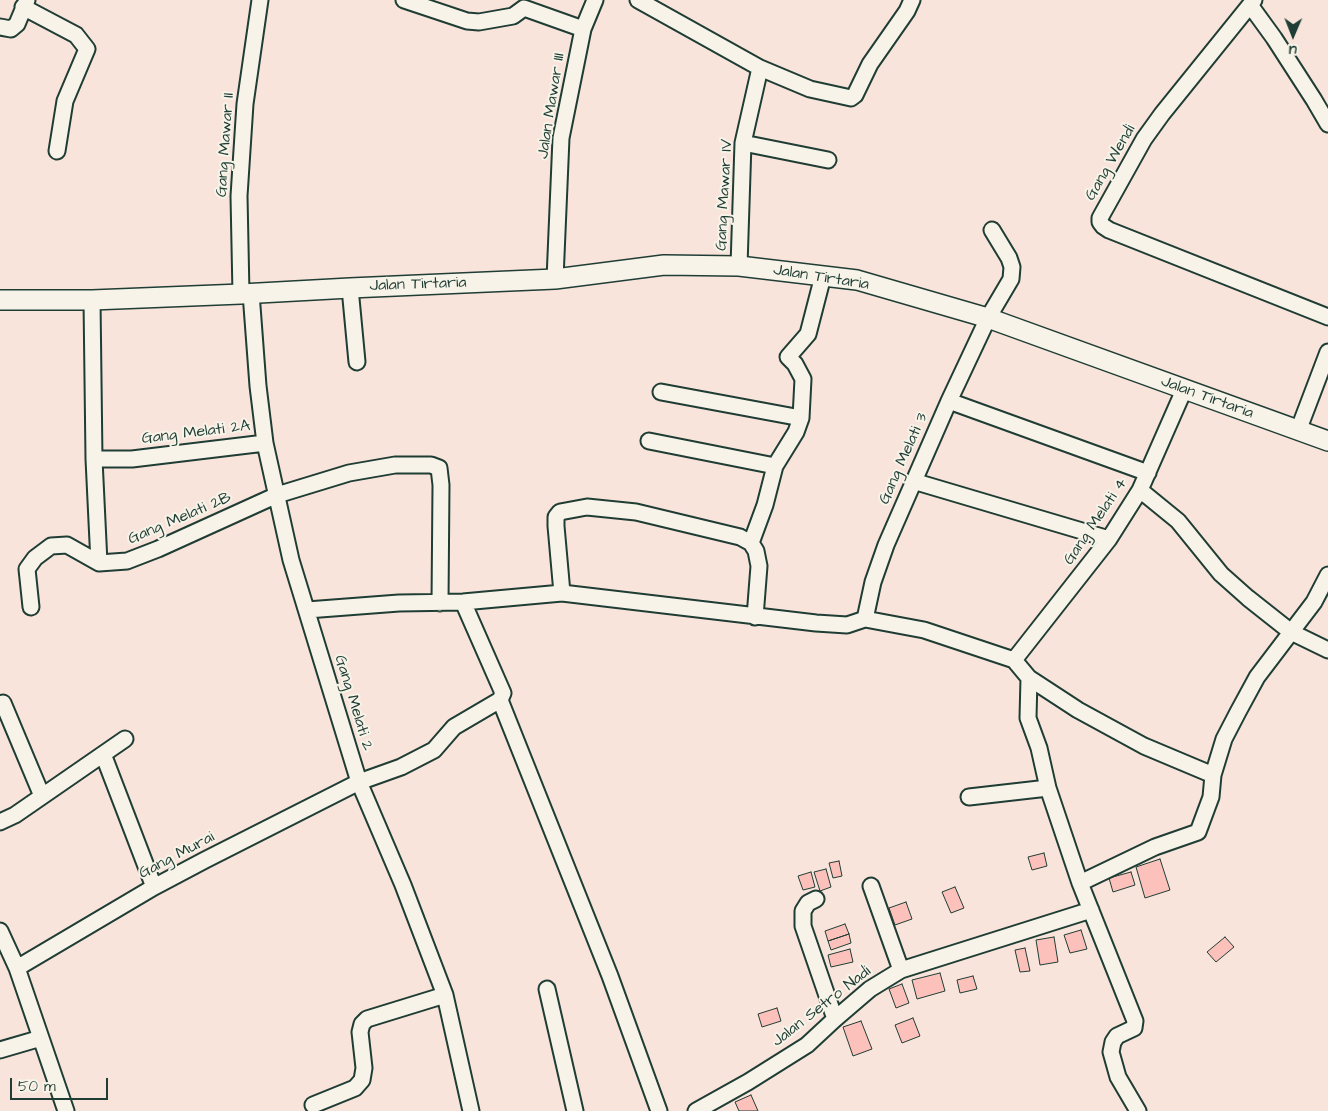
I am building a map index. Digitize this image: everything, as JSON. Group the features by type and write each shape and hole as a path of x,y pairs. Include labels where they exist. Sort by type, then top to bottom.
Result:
{"street":[{"name":"Gang Mawar II","path":"246,294 239,196 245,104 260,0"},
{"path":"404,0 467,21 479,22 512,16 524,8 583,29"},
{"name":"Jalan Mawar III","path":"555,280 561,138 583,29 595,0"},
{"path":"638,0 760,68 810,89 851,98 855,95 870,64 907,11 912,0"},
{"path":"0,26 10,29 17,24 25,3 76,35 87,49 65,101 57,151"},
{"path":"1252,3 1328,124"},
{"name":"Gang Wendi","path":"1252,3 1144,139 1100,218 1100,222 1109,230 1328,317"},
{"name":"Gang Mawar IV","path":"738,266 743,143 760,68"},
{"path":"743,143 828,160"},
{"name":"Gang Melati 3","path":"865,619 873,582 886,545 913,481 988,318 1011,279 1012,270 1009,258 992,230"},
{"name":"Jalan Tirtaria","path":"0,300 92,300 555,280 664,265 738,266 857,280 988,318 1328,441"},
{"path":"751,543 765,505 776,466 796,432 801,418 803,379 795,364 788,358 808,334 823,276"},
{"name":"Jalan Tirtaria","path":"350,288 357,362"},
{"name":"Gang Melati 2","path":"246,294 265,443 291,560 359,782 403,885 445,995 470,1111"},
{"path":"92,300 94,459 99,563"},
{"path":"1298,431 1328,352"},
{"name":"Gang Melati 4","path":"1014,660 1109,539 1140,490 1184,390"},
{"path":"661,392 801,418"},
{"path":"949,401 1148,474"},
{"path":"649,441 776,466"},
{"name":"Gang Melati 2A","path":"94,459 132,459 265,443"},
{"name":"Gang Melati 2B","path":"99,563 127,561 158,549 277,495 349,472 395,465 432,465 439,468 441,485 440,602"},
{"path":"913,481 1109,539"},
{"path":"1140,490 1178,521 1221,574 1248,598 1291,632 1328,650"},
{"path":"562,593 556,526 556,517 560,512 587,507 636,512 740,537 751,543 756,551 758,566 756,617"},
{"path":"32,607 27,570 34,558 51,546 67,545 99,563"},
{"path":"1080,882 1155,846 1198,832 1211,798 1213,775 1224,739 1257,677 1314,602 1327,579"},
{"path":"307,610 399,603 462,602 562,593 816,623 847,624 865,619 924,630 1014,660 1029,678 1078,710 1144,746 1213,775"},
{"path":"462,602 503,693 500,700 610,976 659,1111"},
{"path":"1029,678 1028,718 1039,748 1048,788 1080,882 1135,1021 1134,1028 1117,1036 1113,1042 1112,1052 1118,1078 1138,1111"},
{"name":"Gang Murai","path":"9,960 359,782 400,767 434,750 454,727 500,700"},
{"path":"3,703 42,796"},
{"path":"0,822 16,815 126,739"},
{"path":"103,754 154,887"},
{"path":"969,797 1048,788"},
{"path":"871,886 900,970"},
{"path":"816,898 808,903 803,911 803,926 834,1018"},
{"name":"Jalan Setro Nadi","path":"696,1111 748,1082 807,1045 834,1018 870,989 900,970 1091,910"},
{"path":"0,931 9,960 41,1038 66,1111"},
{"path":"548,990 575,1111"},
{"path":"312,1105 355,1088 362,1080 364,1068 360,1032 362,1024 367,1019 445,995"},
{"path":"0,1050 41,1038"}],"building":[{"path":"1044,853 1047,866 1032,870 1028,857"},
{"path":"1160,859 1170,890 1145,898 1136,867"},
{"path":"839,861 842,876 833,878 829,863"},
{"path":"826,869 831,887 820,891 814,872"},
{"path":"811,872 815,887 803,890 798,876"},
{"path":"1131,872 1135,885 1113,892 1109,878"},
{"path":"955,887 964,908 951,913 942,892"},
{"path":"906,902 912,919 895,925 889,908"},
{"path":"845,924 849,934 828,941 825,931"},
{"path":"1081,930 1087,949 1070,953 1064,935"},
{"path":"849,934 851,943 831,950 828,941"},
{"path":"1054,937 1058,962 1040,965 1036,940"},
{"path":"1225,937 1234,947 1216,962 1207,952"},
{"path":"1025,948 1030,971 1020,972 1015,950"},
{"path":"850,949 853,962 831,967 828,955"},
{"path":"940,973 945,991 917,999 912,980"},
{"path":"973,976 977,989 960,993 957,980"},
{"path":"902,984 909,1003 896,1008 889,989"},
{"path":"777,1008 781,1021 762,1027 758,1014"},
{"path":"913,1018 920,1036 902,1043 895,1025"},
{"path":"861,1021 872,1049 853,1056 843,1027"},
{"path":"751,1095 758,1111 739,1111 735,1102"}]}
